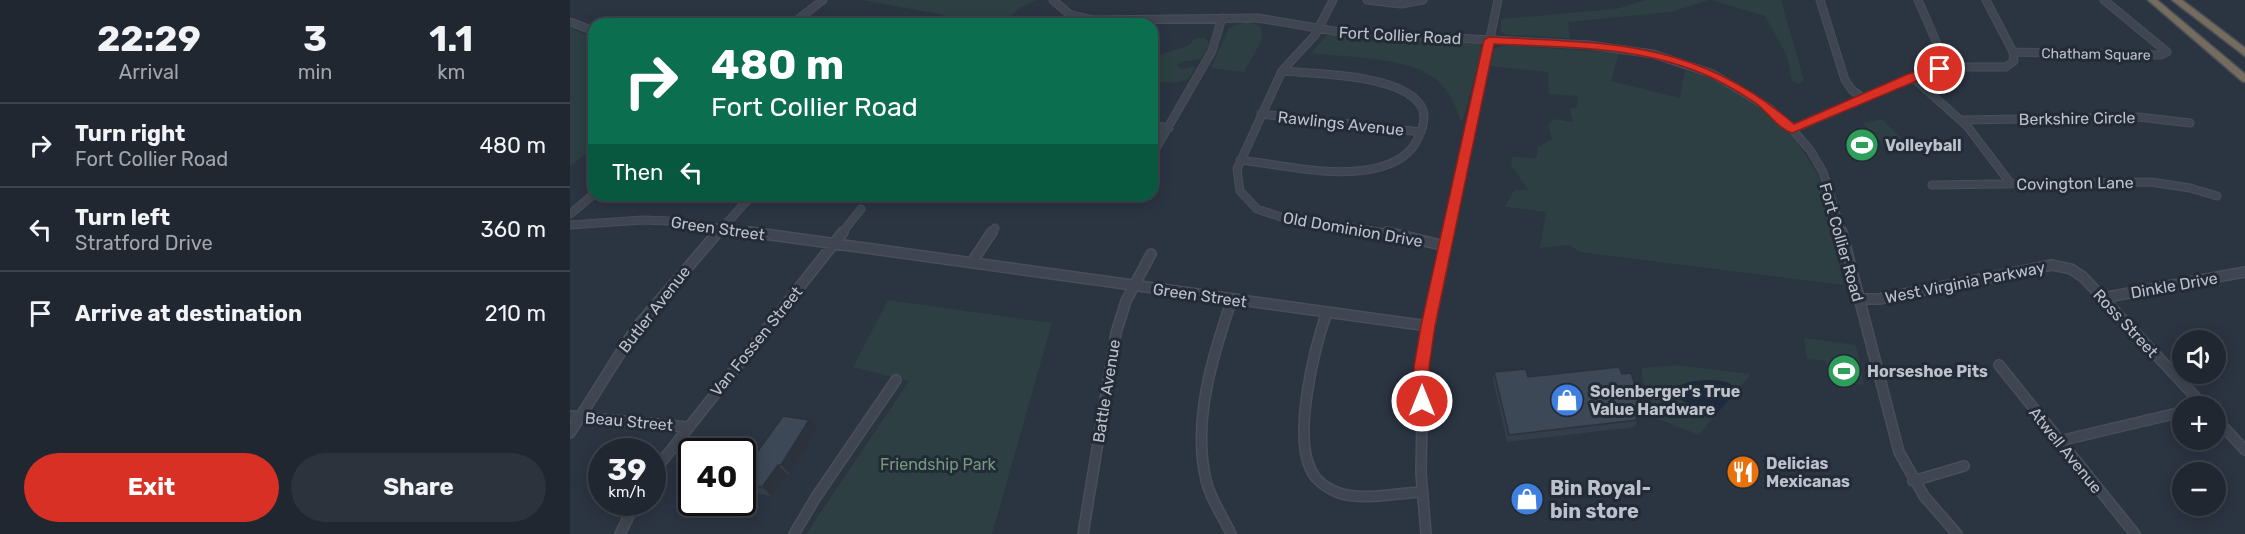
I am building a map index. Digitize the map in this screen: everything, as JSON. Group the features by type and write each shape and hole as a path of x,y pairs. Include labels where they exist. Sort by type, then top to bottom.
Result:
{"highway":[{"path":"2152,0 2245,73"},
{"path":"2152,0 2245,79"},
{"path":"2176,0 2245,51"}],"street":[{"path":"800,18 823,0"},
{"name":"Fort Collier Road","path":"1053,0 1069,14 1085,18"},
{"path":"1319,29 1333,0"},
{"path":"1368,0 1401,4 1423,0"},
{"path":"1426,534 1422,492 1421,380 1428,326 1498,0"},
{"path":"1820,0 1845,80 1852,90 1863,98"},
{"path":"1918,0 1942,55 1951,67"},
{"path":"1792,129 1912,77 1951,67 2006,67 2013,61 2013,52 1986,0"},
{"name":"Chatham Square","path":"2013,52 2161,55 2167,52 2104,0"},
{"path":"1158,145 1212,51 1222,18"},
{"name":"Fort Collier Road","path":"1158,19 1278,20 1352,33 1604,46 1662,56 1705,71 1736,86 1763,103 1792,129 1814,157 1827,181 1896,443 1913,481 1957,534"},
{"path":"570,22 588,29"},
{"name":"Old Dominion Drive","path":"1319,29 1310,42 1282,70 1240,160 1236,177 1240,191 1250,203 1266,213 1293,220 1393,233 1445,246"},
{"path":"1240,160 1342,171 1363,171 1401,159 1413,149 1421,132 1425,121 1422,108 1414,97 1402,89 1380,83 1282,70"},
{"path":"1912,77 1964,120 1983,141 2011,184"},
{"name":"Rawlings Avenue","path":"1261,114 1421,132"},
{"name":"Berkshire Circle","path":"1964,120 2131,117 2190,123"},
{"path":"1158,126 1169,128"},
{"name":"Covington Lane","path":"1932,184 2151,182 2190,188 2217,196"},
{"path":"570,214 588,199"},
{"name":"Butler Avenue","path":"570,433 575,417 636,328 746,201"},
{"name":"Van Fossen Street","path":"666,455 861,209"},
{"name":"Green Street","path":"570,225 657,220 1428,326"},
{"path":"972,262 995,228"},
{"name":"Battle Avenue","path":"1083,534 1116,333 1134,286 1151,254"},
{"name":"West Virginia Parkway","path":"1859,299 1879,300 2052,265 2070,269"},
{"name":"Ross Street","path":"2070,269 2083,278 2195,396"},
{"name":"Dinkle Drive","path":"2102,298 2245,272"},
{"path":"1232,299 1207,384 1202,454 1211,496 1232,534"},
{"path":"1328,312 1308,393 1306,445 1311,469 1324,485 1341,494 1352,496 1422,492"},
{"name":"Atwell Avenue","path":"1999,365 2135,534"},
{"path":"794,534 816,497 896,380"},
{"path":"2059,441 2172,414"},
{"name":"Beau Street","path":"575,417 687,427"},
{"path":"2226,429 2245,450"},
{"path":"1913,481 1964,466"},
{"path":"620,534 629,516"}],"green space":[{"path":"862,0 1037,0 1019,9 1009,18 942,18 944,15"},
{"path":"1646,0 1709,0 1671,12 1568,22 1570,38 1508,35 1501,32 1501,19 1616,9"},
{"path":"1710,0 1781,0 1804,80 1799,84 1792,81 1787,56 1765,16"},
{"path":"1246,22 1261,27 1262,40 1244,72 1211,68 1229,28"},
{"path":"570,28 588,36 588,152 570,166"},
{"path":"1327,35 1436,39 1480,44 1483,49 1462,123 1446,90 1425,72 1410,66 1377,59 1311,53"},
{"path":"1196,38 1205,38 1209,46 1201,59 1181,62 1177,65 1182,69 1196,66 1193,73 1185,80 1158,82 1158,55 1187,46"},
{"path":"1503,45 1619,53 1611,81 1680,98 1685,70 1715,79 1748,98 1782,126 1797,142 1819,176 1844,285 1580,252 1569,245 1540,248 1546,212 1505,207 1514,190 1528,190 1511,165 1512,157 1536,158 1538,147 1552,139 1548,125 1554,119 1573,122 1570,109 1577,107 1578,96 1549,94 1548,72 1490,66 1494,49"},
{"path":"1882,119 1905,142 1885,147 1863,123"},
{"name":"Friendship Park","path":"888,300 1052,323 992,534 806,534 909,381 853,367"},
{"name":"Horseshoe Pits","path":"1804,338 1856,345 1864,385 1829,381 1826,361 1807,359"},
{"path":"1675,365 1751,374 1737,390 1732,385 1717,380 1699,381 1675,387 1675,396 1713,418 1699,435 1658,419 1642,379 1642,368"}],"water":[{"path":"1693,381 1723,381 1737,390 1713,418 1674,396 1675,387"}],"building":[{"name":"Solenberger's True Value Hardware","path":"1619,367 1622,374 1631,373 1643,409 1634,410 1637,420 1509,435 1494,372 1526,369 1528,377"},
{"path":"783,416 809,420 781,465 778,465 762,487 756,486 756,454"}],"place":[{"name":"Volleyball","path":"1862,145"},
{"name":"Horseshoe Pits","path":"1844,371"},
{"name":"Solenberger's True Value Hardware","path":"1567,400"},
{"name":"Delicias Mexicanas","path":"1743,472"},
{"name":"Bin Royal- bin store","path":"1527,499"}],"route":[{"path":"1422,401 1422,367 1428,326 1489,40 1604,46 1662,56 1705,71 1736,86 1763,103 1792,129 1912,77 1940,69"}]}
